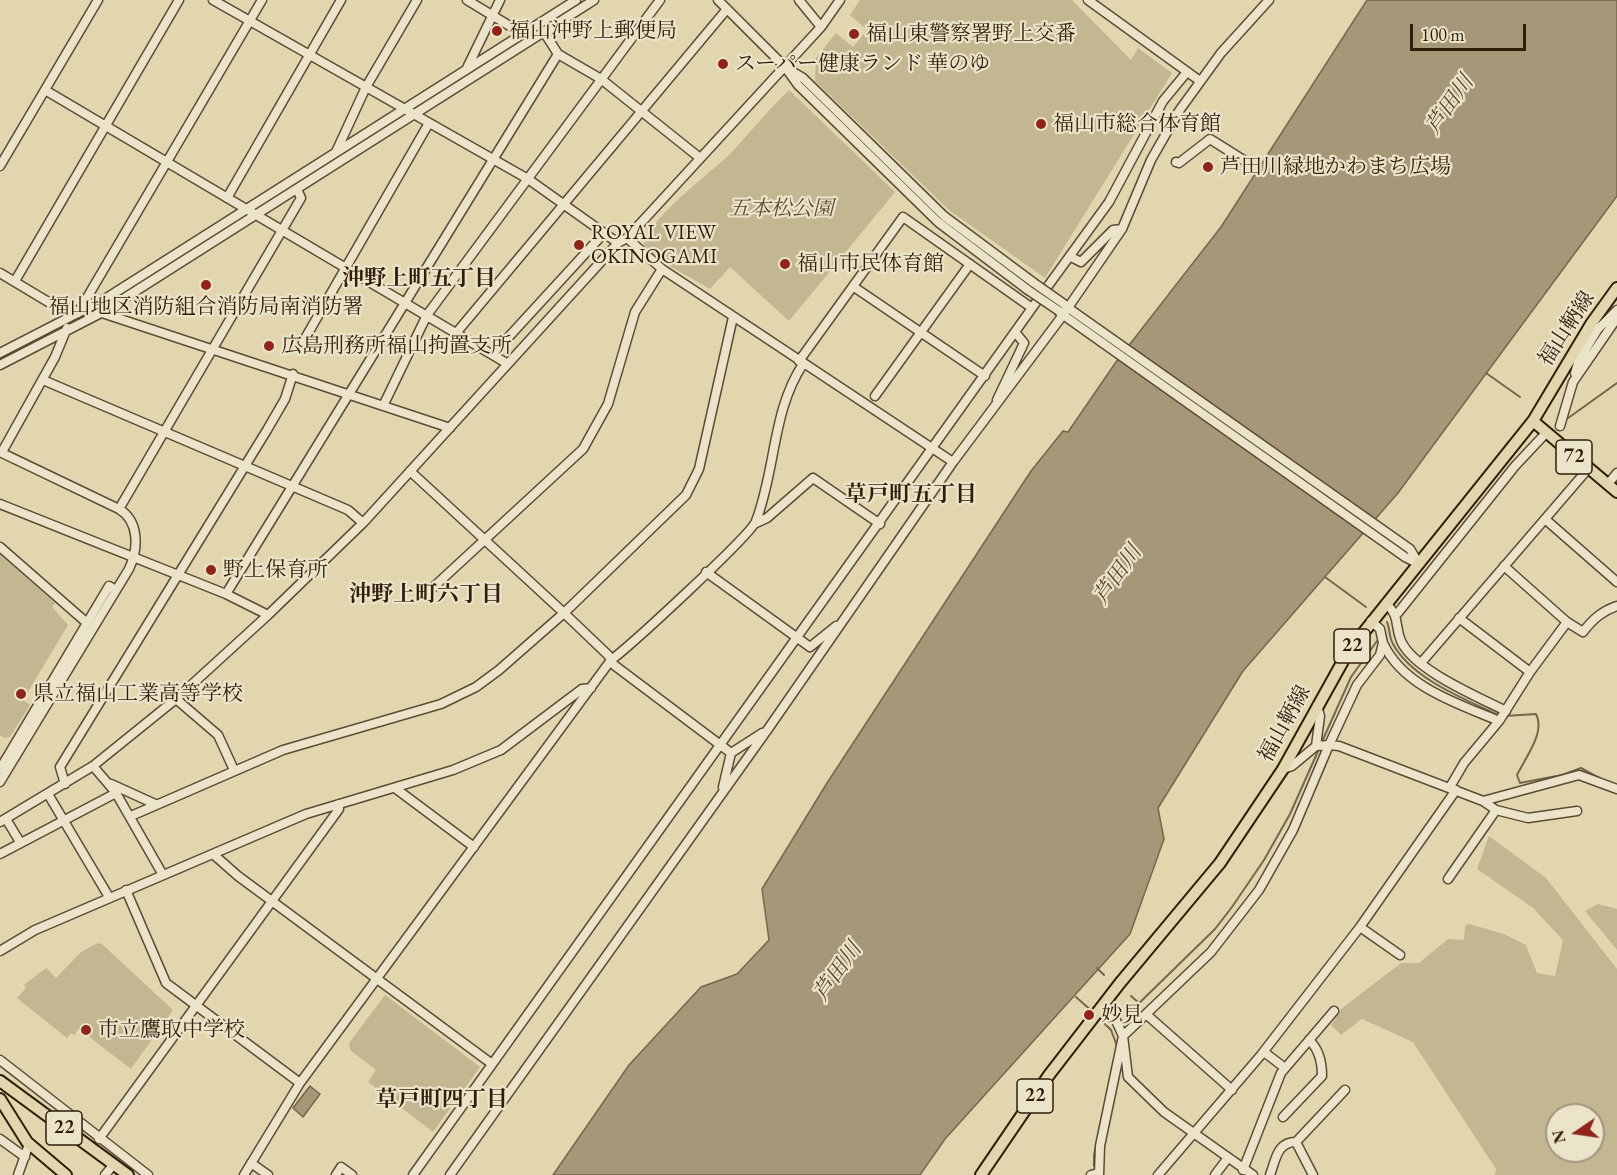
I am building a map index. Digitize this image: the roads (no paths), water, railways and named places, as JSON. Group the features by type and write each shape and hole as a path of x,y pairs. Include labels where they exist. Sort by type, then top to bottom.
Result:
{"main road":[{"name":"福山鞆線","path":"981,1175 1049,1075 1098,1011 1220,863 1283,770 1348,652 1533,421 1595,327 1617,288"},
{"name":"72","path":"1533,421 1617,492"},
{"name":"22","path":"0,1081 128,1175"},
{"name":"22","path":"0,1100 29,1144 66,1175"}],"street":[{"path":"0,166 98,0"},
{"path":"15,281 179,0"},
{"path":"213,0 528,179 618,243"},
{"path":"0,782 134,558 134,523 130,516 1,452 43,380 67,329 262,0"},
{"path":"227,198 341,0"},
{"path":"336,153 366,87 417,0"},
{"path":"467,0 523,34"},
{"path":"465,70 500,0"},
{"path":"0,353 105,299 576,0"},
{"path":"0,364 101,313 594,0"},
{"path":"384,404 427,315 660,0"},
{"path":"718,0 785,67 803,78 944,216 1031,287 1407,553 1419,564"},
{"path":"799,0 821,27"},
{"path":"20,842 3,820 93,766 176,699 268,615 363,523 618,243 627,238 785,67 821,27 840,0"},
{"path":"1088,0 1200,81"},
{"path":"450,1175 768,729 953,462 1066,312 1122,229 1152,160 1179,111 1236,36 1269,0"},
{"path":"457,332 727,9"},
{"path":"544,32 558,54 601,79 700,158"},
{"path":"226,594 558,54"},
{"path":"413,1175 1110,202 1163,101 1187,72"},
{"path":"45,90 508,364"},
{"path":"303,342 429,123"},
{"path":"1176,162 1179,163 1210,139 1245,161"},
{"path":"119,509 301,198 297,189"},
{"path":"756,523 786,394 801,363 903,218 1032,308"},
{"path":"1071,257 1081,262 1113,230 1122,229"},
{"path":"493,354 604,233"},
{"path":"627,238 662,269 953,462"},
{"path":"875,396 970,264"},
{"path":"426,594 583,449 609,404 635,312 662,269"},
{"path":"0,273 50,303 79,312 101,313 293,374 450,428"},
{"path":"854,287 986,376"},
{"path":"1560,423 1578,362 1595,327 1617,310"},
{"path":"131,816 154,804 283,750 441,704 476,687 564,613 674,507 692,484 699,469 733,317"},
{"path":"1573,382 1617,318"},
{"path":"992,412 1024,343 1015,332"},
{"path":"65,784 60,767 179,576 285,399 293,374"},
{"path":"43,380 348,510 363,523"},
{"path":"1397,614 1515,466 1546,433"},
{"path":"1421,663 1588,469"},
{"path":"410,471 564,613 614,665 731,753"},
{"path":"1608,484 1617,473"},
{"path":"244,1175 300,1083 611,660 756,523 767,518 813,478 880,524"},
{"path":"0,504 226,594 268,615"},
{"path":"1545,519 1617,582"},
{"path":"0,547 87,623"},
{"path":"1504,566 1567,622 1583,632 1598,615 1617,606"},
{"path":"706,572 810,647 846,618"},
{"path":"0,769 109,586 116,590"},
{"path":"1386,603 1397,614 1400,642 1421,663 1503,716"},
{"path":"1459,618 1530,672"},
{"path":"1371,621 1380,629 1391,655 1420,684 1447,699 1503,716"},
{"path":"1158,1175 1264,1052 1360,927 1453,789 1464,763 1503,716 1530,672 1567,622"},
{"path":"1385,644 1400,642"},
{"path":"1096,1174 1123,1036 1211,952 1259,890 1297,821 1323,745 1357,685 1380,655 1385,644"},
{"path":"0,951 35,930 306,814 453,770 501,750 582,690 591,688"},
{"path":"176,699 219,735 234,770"},
{"path":"1317,706 1323,745"},
{"path":"722,791 731,753 768,729"},
{"path":"1283,770 1323,745 1339,746 1483,801 1496,810 1528,818 1577,812"},
{"path":"93,766 110,784 131,816 163,875"},
{"path":"1483,801 1579,775 1617,789"},
{"path":"110,784 154,804"},
{"path":"395,788 474,847"},
{"path":"0,854 116,793"},
{"path":"48,794 109,897"},
{"path":"99,1139 339,808 339,804"},
{"path":"1448,879 1496,810"},
{"path":"213,854 492,1064"},
{"path":"126,890 166,983 300,1083"},
{"path":"1360,927 1400,955"},
{"path":"1098,1011 1113,1014 1123,1036 1128,1077 1164,1112 1227,1159 1253,1175"},
{"path":"1243,1170 1285,1068 1334,1011"},
{"path":"1147,1015 1232,1090"},
{"path":"1283,1117 1322,1076 1322,1065 1315,1046 1309,1040"},
{"path":"1264,1052 1285,1068"},
{"path":"0,1060 148,1175"},
{"path":"32,1103 40,1090"},
{"path":"1270,1175 1284,1143 1296,1142 1345,1090"},
{"path":"0,1139 25,1157"},
{"path":"1296,1142 1313,1175"},
{"path":"18,1175 29,1144"},
{"path":"1215,1175 1227,1159"},
{"path":"251,1163 268,1175"},
{"path":"105,1175 114,1164"},
{"path":"336,1175 341,1167 352,1175"}],"water":[{"name":"芦田川","path":"1367,0 1617,0 1617,196 1398,493 1243,671 1158,808 1164,839 1130,934 945,1139 920,1175 553,1175 629,1065 701,987 737,974 769,940 762,889 827,783 1031,471 1063,431 1068,432 1116,362 1221,227"},
{"path":"310,1086 320,1094 303,1117 293,1108"}],"waterway":[{"path":"1486,373 1520,397"},
{"path":"1564,421 1617,383"},
{"path":"1325,577 1366,607"},
{"path":"1387,622 1393,644 1413,668 1440,687 1500,716"},
{"path":"1321,744 1351,677 1377,641"},
{"path":"1505,716 1536,714 1538,721 1536,737 1517,775 1520,783 1562,775 1581,768 1601,779"},
{"path":"1129,1017 1128,1014 1215,929 1232,907 1264,860 1290,814 1319,749"},
{"path":"1097,968 1104,975"},
{"path":"1131,996 1139,1003"},
{"path":"1076,997 1094,1013"},
{"path":"1098,1017 1111,1030 1117,1046"},
{"path":"1094,1166 1101,1122"}],"place":[{"name":"福山沖野上郵便局","path":"497,31"},
{"name":"福山東警察署野上交番","path":"854,34"},
{"name":"スーパー健康ランド 華のゆ","path":"723,64"},
{"name":"福山市総合体育館","path":"1041,124"},
{"name":"芦田川緑地かわまち広場","path":"1208,167"},
{"name":"ROYAL VIEW OKINOGAMI","path":"579,245"},
{"name":"福山市民体育館","path":"785,264"},
{"name":"福山地区消防組合消防局南消防署","path":"206,285"},
{"name":"広島刑務所福山拘置支所","path":"269,346"},
{"name":"野上保育所","path":"211,570"},
{"name":"県立福山工業高等学校","path":"21,694"},
{"name":"妙見","path":"1089,1015"},
{"name":"市立鷹取中学校","path":"86,1030"}],"district":[{"name":"沖野上町五丁目","path":"419,279"},
{"name":"草戸町五丁目","path":"911,495"},
{"name":"沖野上町六丁目","path":"426,595"},
{"name":"草戸町四丁目","path":"442,1100"}],"park label":[{"name":"五本松公園","path":"781,209"}]}
